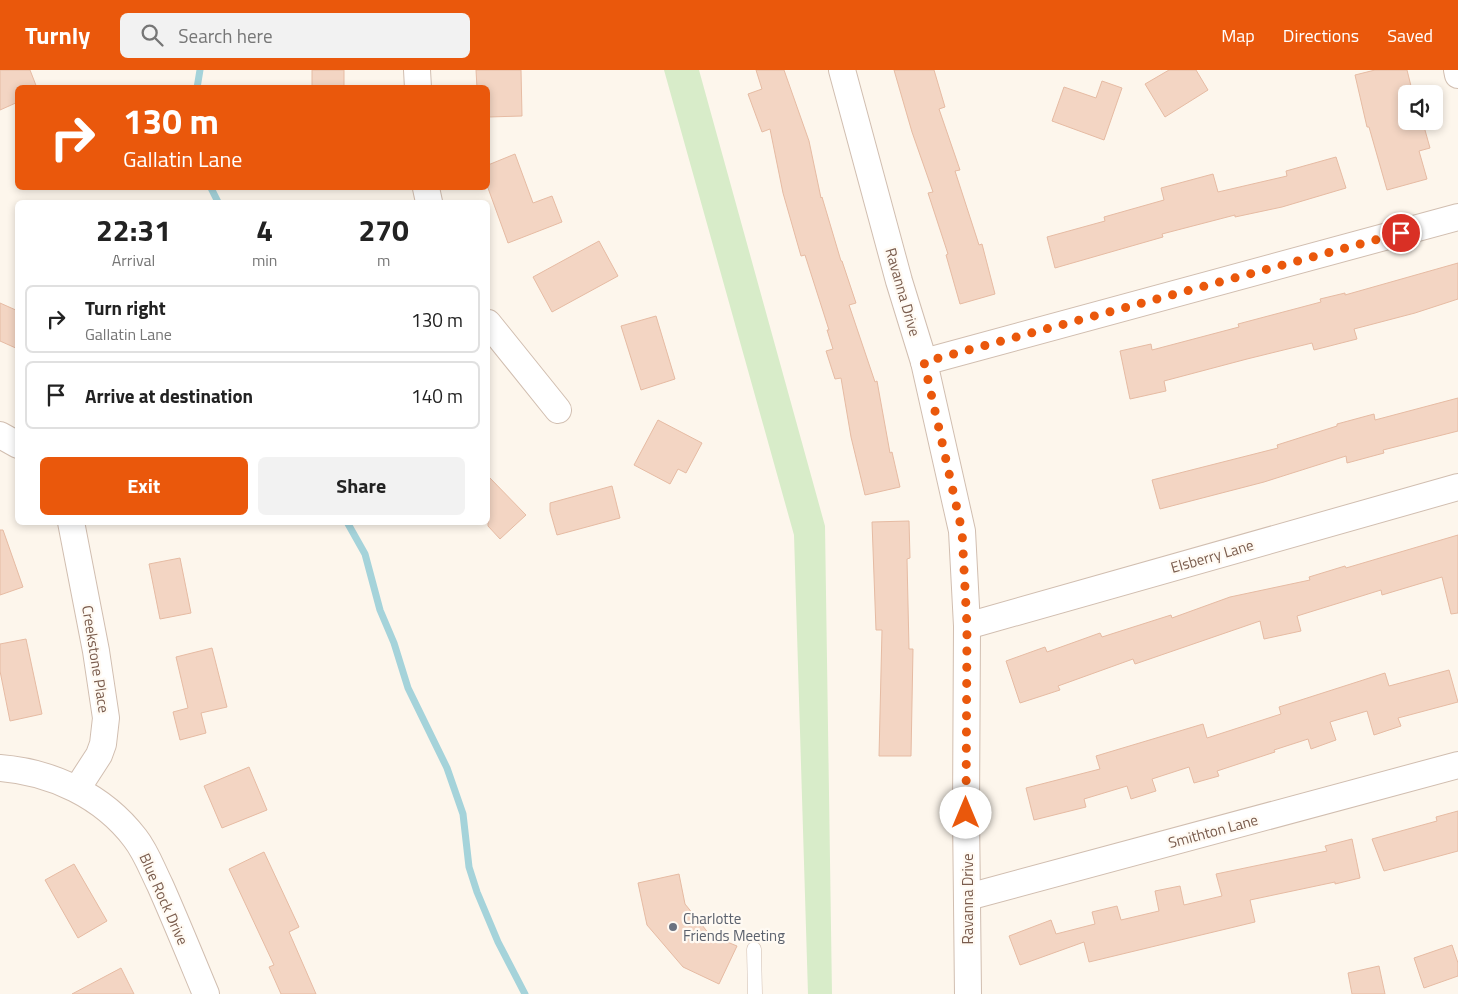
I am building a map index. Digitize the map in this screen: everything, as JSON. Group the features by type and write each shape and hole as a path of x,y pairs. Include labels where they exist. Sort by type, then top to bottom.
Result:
{"street":[{"path":"418,70 418,85"},
{"name":"Ravanna Drive","path":"842,70 899,281 924,362 962,531 967,626 966,813 968,897 966,969 968,994"},
{"path":"1457,70 1458,74"},
{"path":"924,362 1458,217"},
{"path":"490,325 558,410"},
{"path":"0,435 15,443"},
{"name":"Elsberry Lane","path":"967,626 1458,487"},
{"name":"Creekstone Place","path":"72,525 96,651 106,718 103,744 99,755 77,789"},
{"name":"Smithton Lane","path":"968,897 1458,765"},
{"name":"Blue Rock Drive","path":"0,768 48,777 77,789 110,812 134,837 145,852 206,994"}],"lane":[{"path":"754,949 755,994"}],"green space":[{"path":"664,70 699,70 825,526 832,994 808,994 794,535"}],"building":[{"path":"0,70 30,70 36,85 15,85 15,103 0,110"},
{"path":"312,70 344,70 344,85 312,85"},
{"path":"476,70 521,70 522,116 490,117 490,85 477,85"},
{"path":"756,70 784,70 809,141 821,198 856,303 849,305 875,382 877,381 890,453 892,452 900,487 865,495 851,437 841,378 835,379 826,351 833,349 827,330 829,330 805,255 801,256 783,193 770,129 762,132 748,94 762,89"},
{"path":"894,70 934,70 945,107 939,109 960,170 955,171 979,245 982,244 995,294 960,304 946,255 948,254 928,193 933,192 912,132"},
{"path":"1169,70 1196,70 1208,90 1165,117 1145,84"},
{"path":"1375,70 1407,70 1411,85 1398,85 1398,130 1425,130 1430,148 1419,151 1427,179 1387,190 1369,127 1367,127 1355,75"},
{"path":"1102,81 1122,88 1104,140 1052,121 1064,87 1096,98"},
{"path":"515,154 533,203 552,196 562,222 508,243 489,190 490,164"},
{"path":"1336,157 1346,188 1282,207 1235,217 1235,215 1162,234 1163,237 1055,268 1047,237 1105,221 1104,217 1164,200 1161,188 1213,174 1218,192 1287,176 1286,171"},
{"path":"599,241 618,276 552,312 533,277"},
{"path":"1458,263 1458,299 1415,313 1354,329 1357,339 1314,350 1312,343 1247,359 1164,381 1166,391 1130,399 1120,351 1151,344 1152,350 1239,327 1238,324 1321,302 1320,299 1345,293 1345,295"},
{"path":"0,303 15,310 15,348 0,341"},
{"path":"656,316 675,379 641,390 621,326"},
{"path":"1458,398 1458,431 1383,450 1384,453 1347,463 1346,456 1264,482 1160,509 1152,480 1278,448 1277,445 1337,426 1337,424 1374,414 1375,420"},
{"path":"658,420 702,443 686,473 678,469 670,484 634,465"},
{"path":"490,478 526,515 500,539 488,526 490,525"},
{"path":"612,486 620,518 557,535 550,511 550,503"},
{"path":"909,521 910,558 907,559 909,649 913,649 911,756 879,756 882,630 876,630 872,522"},
{"path":"0,530 3,530 23,587 0,595"},
{"path":"1458,535 1458,613 1451,614 1442,577 1382,595 1381,590 1297,616 1301,631 1264,639 1260,621 1135,664 1133,659 1058,686 1060,690 1020,703 1006,661 1045,647 1047,652 1100,633 1102,637 1171,615 1172,618 1230,597 1310,580 1309,577 1345,566 1346,568"},
{"path":"180,558 191,613 160,619 149,564"},
{"path":"26,639 42,714 10,721 0,671 0,644"},
{"path":"212,648 227,707 201,713 206,733 180,740 173,712 188,708 176,657"},
{"path":"1449,670 1458,702 1398,718 1401,726 1374,735 1367,711 1330,722 1336,740 1311,749 1308,739 1217,771 1219,776 1194,783 1189,767 1152,779 1156,791 1131,799 1127,786 1084,799 1086,807 1034,820 1026,788 1100,769 1096,756 1203,724 1207,738 1281,714 1279,707 1385,673 1389,686"},
{"path":"249,767 267,810 222,828 204,786"},
{"path":"1458,811 1458,851 1384,871 1372,839 1437,821 1436,817"},
{"path":"1352,839 1360,878 1250,900 1255,922 1089,962 1084,942 1020,965 1009,936 1051,920 1056,934 1095,924 1092,912 1117,906 1121,920 1159,911 1155,891 1180,886 1184,905 1222,896 1216,874 1327,851 1325,846"},
{"path":"264,852 299,927 289,932 316,994 281,994 269,967 274,965 229,869"},
{"path":"74,864 107,921 78,938 45,880"},
{"name":"Charlotte Friends Meeting","path":"679,874 685,904 710,935 737,946 719,984 683,967 647,925 638,883"},
{"path":"1452,945 1458,963 1458,976 1424,988 1414,958"},
{"path":"1379,966 1385,994 1352,994 1348,973"},
{"path":"121,968 134,994 72,994"}],"waterway":[{"path":"198,85 200,70"},
{"path":"212,190 217,200"},
{"path":"349,525 365,554 380,610 394,643 408,688 447,768 463,814 469,867 477,892 498,942 525,994"}],"place":[{"name":"Charlotte Friends Meeting","path":"673,927"}],"route":[{"path":"966,813 967,626 962,531 924,362 1401,233"}]}
